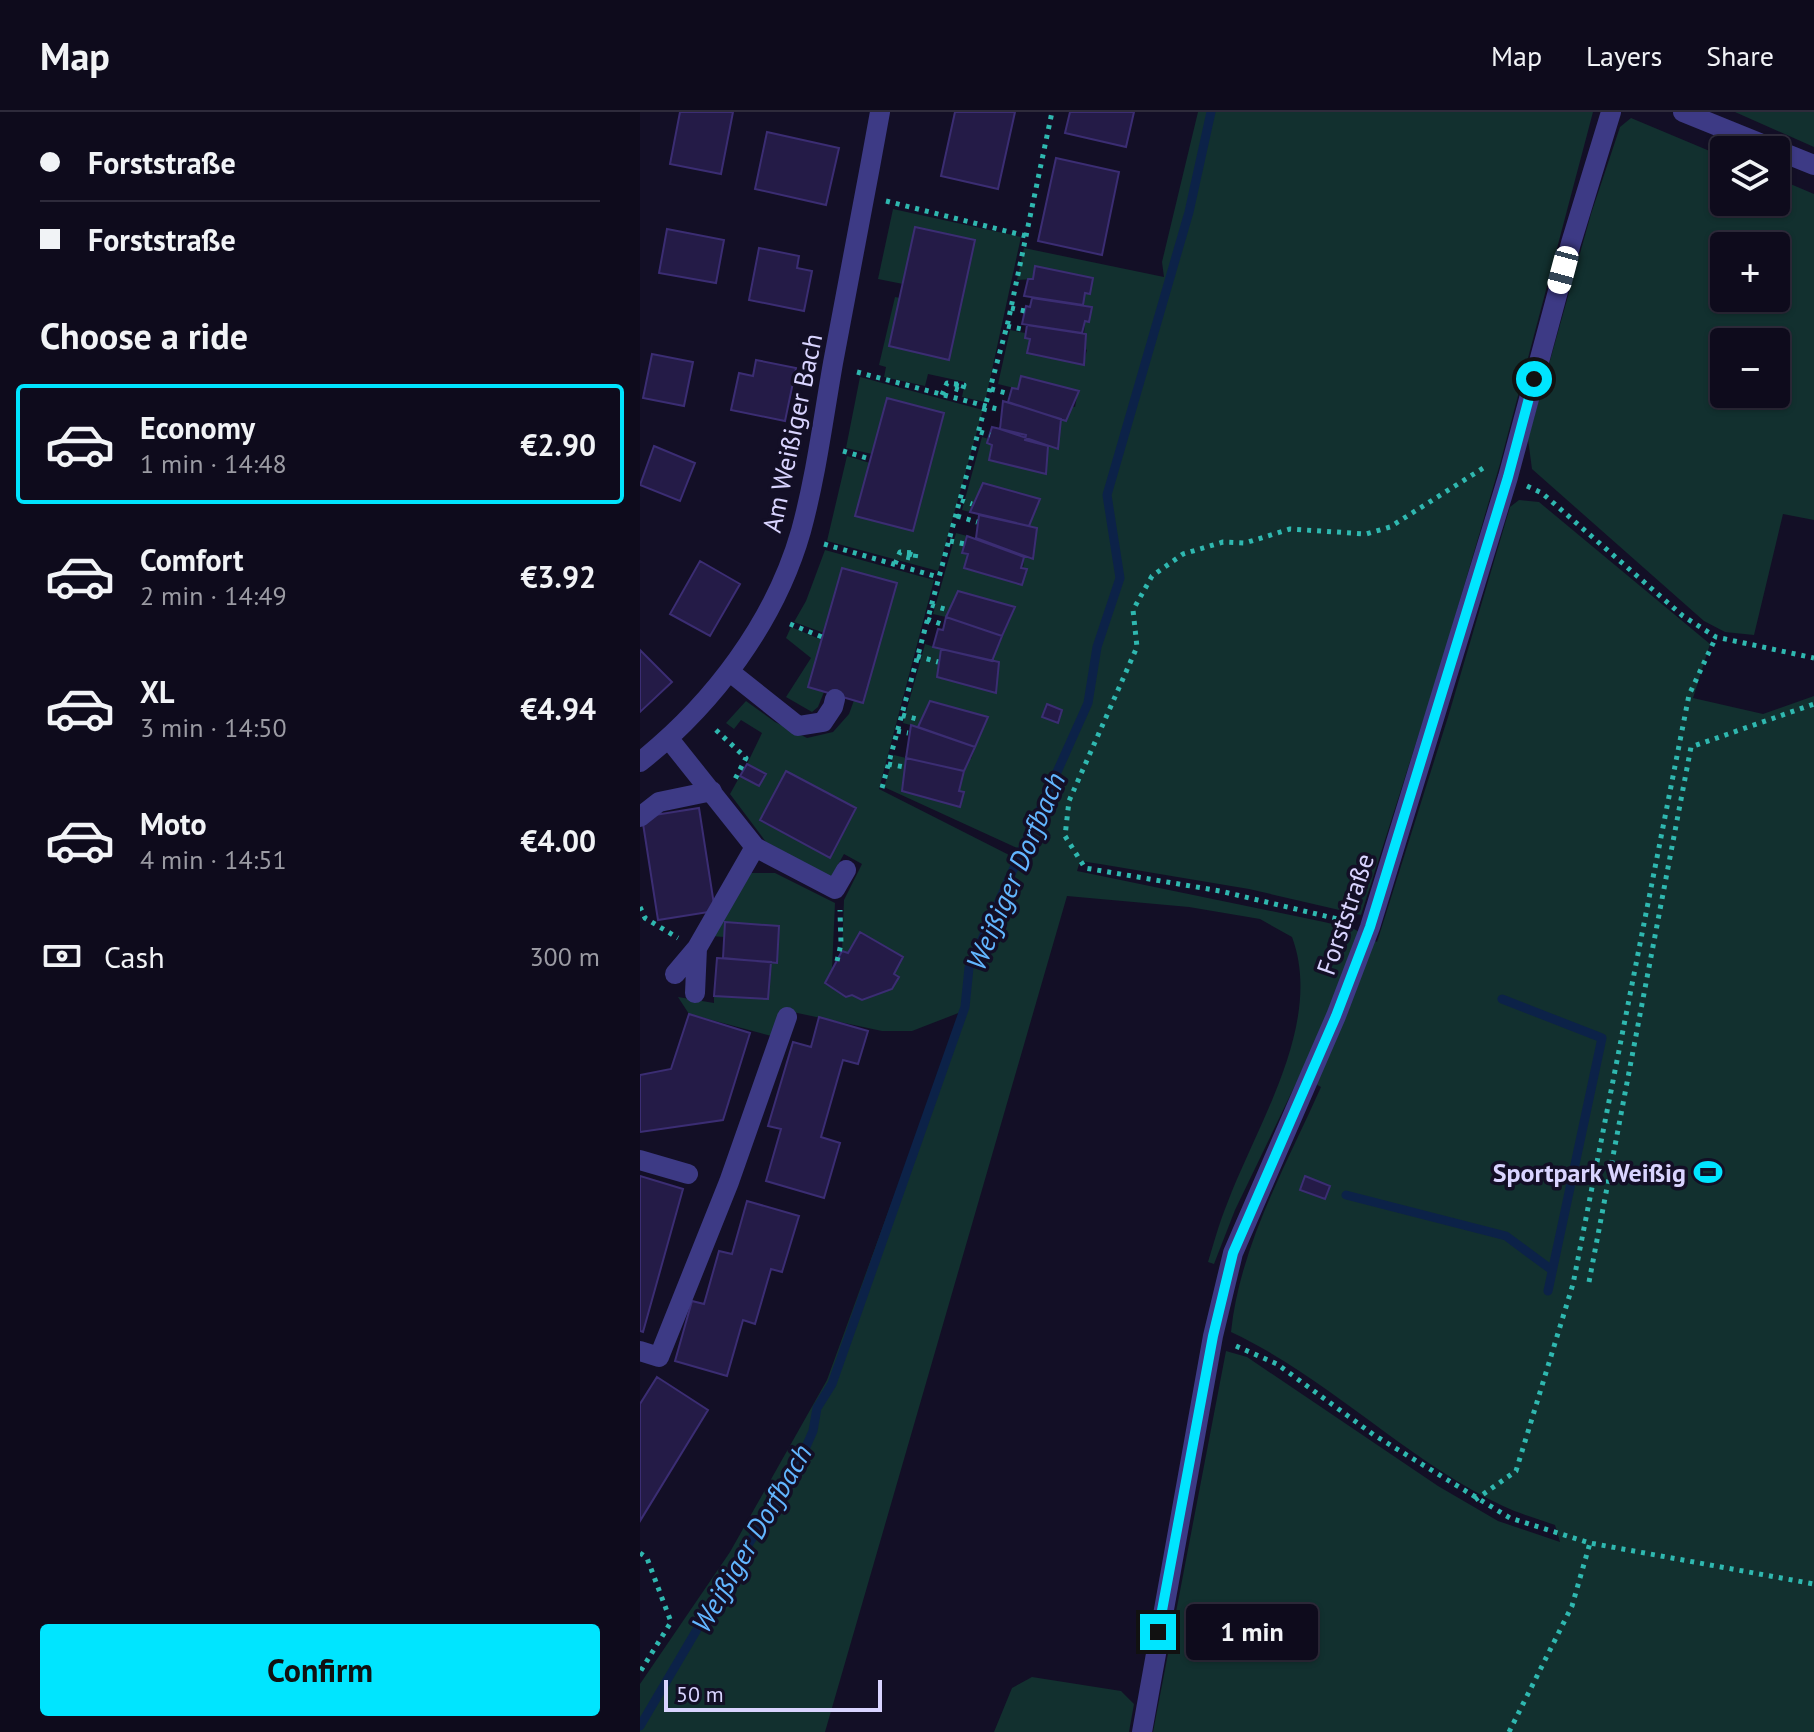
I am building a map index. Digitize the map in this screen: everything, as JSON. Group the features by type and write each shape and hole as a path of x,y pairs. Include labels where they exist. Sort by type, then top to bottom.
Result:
{"street":[{"name":"Am Weißiger Bach","path":"640,762 669,739 730,672 779,585 800,535 816,472 880,112"},
{"name":"Forststraße","path":"1142,1732 1213,1336 1233,1253 1324,1045 1370,927 1510,469 1571,243 1611,112"},
{"path":"1683,112 1814,165"},
{"path":"730,672 798,726 823,722 835,699"},
{"path":"669,739 755,847 835,889 846,870"},
{"path":"640,817 659,802 717,797"},
{"path":"675,974 697,948 755,847"},
{"path":"695,993 697,948"},
{"path":"640,1351 659,1357 729,1182 787,1017"},
{"path":"640,1160 688,1174"}],"path":[{"path":"882,788 987,406 1052,112"},
{"path":"865,197 1026,236"},
{"path":"1016,285 1026,287"},
{"path":"1011,308 1025,311"},
{"path":"1007,326 1026,330"},
{"path":"857,372 1001,410"},
{"path":"942,395 947,383 964,385 962,391 953,388 954,385 961,386"},
{"path":"991,389 1010,394"},
{"path":"980,432 990,435"},
{"path":"843,451 870,459"},
{"path":"1370,927 1220,891 1085,868 1065,836 1069,801 1137,647 1133,610 1152,576 1183,554 1223,542 1245,543 1290,529 1366,534 1390,527 1495,461 1542,493 1683,616 1716,637 1814,658"},
{"path":"961,500 972,504"},
{"path":"957,516 977,522"},
{"path":"950,541 965,544"},
{"path":"824,544 938,577"},
{"path":"895,564 900,552 916,553 915,559 906,557 907,553 913,555"},
{"path":"931,605 948,610"},
{"path":"927,619 944,625"},
{"path":"790,624 822,637"},
{"path":"1475,1500 1516,1471 1573,1284 1689,695 1716,637"},
{"path":"917,656 938,662"},
{"path":"1589,1282 1691,747 1814,704"},
{"path":"902,715 921,720"},
{"path":"716,730 746,758 717,797"},
{"path":"897,731 908,733"},
{"path":"888,764 904,767"},
{"path":"835,889 841,924 837,961"},
{"path":"1213,1336 1277,1364 1374,1435 1475,1500 1510,1518 1590,1543 1814,1584"},
{"path":"1509,1732 1572,1606 1590,1543"},
{"path":"640,1553 647,1558 671,1622 640,1672"}],"green space":[{"path":"1198,112 1593,112 1500,464 1439,671 1361,915 1249,889 1100,864 1080,861 1077,871 1354,929 1377,942 1510,507 1519,500 1539,502 1710,644 1693,698 1763,714 1814,696 1814,1732 1153,1732 1226,1351 1247,1357 1438,1486 1498,1521 1560,1542 1555,1525 1509,1509 1467,1487 1301,1372 1231,1332 1236,1300 1254,1237 1321,1087 1300,1075 1235,1210 1214,1264 1208,1262 1224,1211 1283,1073 1293,1038 1300,1004 1300,970 1292,937 1260,919 1189,907 1067,896 825,1732 640,1732 640,1684 730,1552 827,1380 961,1012 912,1031 882,1031 788,1011 775,1037 689,1014 678,997 714,1003 714,996 768,999 771,962 777,962 779,926 726,922 724,937 711,936 751,873 775,873 835,903 832,969 825,984 846,996 852,995 862,1000 892,989 899,977 842,951 844,900 862,864 844,854 831,877 766,842 730,794 740,776 759,786 766,775 747,764 762,733 741,720 734,729 726,723 746,701 775,722 807,738 833,732 849,714 897,583 842,568 824,633 794,622 806,601 825,550 934,580 879,789 1015,858 1017,848 884,787 894,755 906,758 902,791 960,807 964,793 959,791 968,759 971,759 987,717 931,701 918,727 903,723 925,644 941,649 938,662 996,692 999,663 992,661 1015,607 958,591 946,617 933,614 956,533 967,536 962,552 968,555 965,569 1022,584 1024,557 1033,559 1036,528 1029,526 1040,499 983,483 970,512 962,510 982,437 989,439 987,443 992,445 989,460 1046,474 1048,446 1058,448 1061,419 1070,406 1075,407 1078,391 1018,389 998,384 1010,330 1025,333 1025,338 1030,339 1027,353 1083,365 1087,350 1083,348 1085,321 1089,322 1092,307 1083,305 1085,293 1090,294 1093,279 1036,266 1033,279 1017,280 1024,248 1164,277 1162,262","holes":["786,771 856,808 830,858 760,821"]},
{"path":"1735,112 1814,112 1814,147"},
{"path":"1631,118 1710,151 1710,216 1790,216 1790,184 1814,194 1814,520 1783,514 1754,635 1725,632 1704,621 1532,469 1528,439 1591,214 1620,127"},
{"path":"893,209 1021,237 985,402 962,397 965,382 928,374 925,386 884,377 886,367 879,365 895,297 900,298 889,346 949,360 903,284 878,279"},
{"path":"860,377 983,410 938,571 827,541 847,456 870,463 913,531 944,413 887,398 872,454 846,448"},
{"path":"791,627 822,640 808,687 824,692 818,707 812,712 786,697 811,658 786,638"},
{"path":"1032,1677 1121,1691 1134,1704 1129,1732 994,1732 1012,1688"}],"building":[{"path":"680,112 733,112 721,174 670,164"},
{"path":"955,112 1015,112 998,189 941,176"},
{"path":"1070,112 1134,112 1126,147 1065,133"},
{"path":"767,132 839,148 826,205 755,189"},
{"path":"1056,158 1119,172 1102,255 1038,241"},
{"path":"915,227 975,240 949,360 889,346"},
{"path":"667,229 724,240 716,283 659,273"},
{"path":"759,248 799,256 797,268 812,271 804,311 749,300"},
{"path":"1035,266 1093,278 1090,294 1085,293 1083,305 1024,296 1028,279 1033,279"},
{"path":"1032,298 1092,307 1089,322 1085,321 1082,333 1022,324 1026,306 1030,307"},
{"path":"1027,325 1086,334 1084,365 1027,353 1030,339 1025,338"},
{"path":"652,354 693,362 684,406 643,398"},
{"path":"756,360 796,368 785,421 731,410 739,373 753,376"},
{"path":"1021,376 1079,391 1066,421 1008,402 1012,388 1018,389"},
{"path":"887,398 944,413 913,531 855,516"},
{"path":"1003,401 1061,419 1058,449 1000,429"},
{"path":"992,427 1026,435 1025,440 1048,446 1046,474 989,460 992,445 987,443"},
{"path":"654,446 695,463 680,501 640,485"},
{"path":"983,483 1040,499 1029,526 970,512"},
{"path":"979,515 1037,528 1033,559 976,538"},
{"path":"967,536 1024,557 1021,568 1027,569 1022,585 964,568 968,554 962,553"},
{"path":"700,561 740,584 710,636 670,614"},
{"path":"842,568 897,583 863,703 808,687"},
{"path":"958,591 1015,607 1002,636 946,617"},
{"path":"946,617 1002,636 992,661 933,647 938,629 943,630"},
{"path":"941,649 999,662 996,693 937,677"},
{"path":"640,650 672,682 640,712"},
{"path":"930,701 988,717 975,747 918,727"},
{"path":"1047,704 1062,710 1058,723 1042,717"},
{"path":"911,725 975,747 964,771 906,758"},
{"path":"906,758 964,771 959,791 964,792 960,807 902,791"},
{"path":"747,764 766,774 759,786 740,776"},
{"path":"786,771 856,808 830,858 760,820"},
{"path":"699,808 715,911 658,920 642,817"},
{"path":"725,922 779,926 777,963 723,958"},
{"path":"860,932 903,957 894,974 899,977 892,989 862,1000 852,995 846,997 825,983 842,951 848,953"},
{"path":"717,958 771,962 768,999 714,996"},
{"path":"689,1014 750,1033 723,1120 640,1132 640,1075 671,1069"},
{"path":"819,1017 868,1031 858,1064 843,1060 821,1137 840,1143 824,1198 766,1181 781,1129 768,1126 793,1042 811,1047"},
{"path":"640,1176 683,1189 643,1332 640,1331"},
{"path":"1305,1176 1330,1186 1325,1199 1300,1190"},
{"path":"747,1201 799,1216 782,1272 771,1269 755,1324 743,1320 727,1376 675,1361 692,1301 704,1304 719,1251 732,1254"},
{"path":"657,1377 708,1410 640,1521 640,1404"}],"waterway":[{"name":"Weißiger Dorfbach","path":"640,1726 738,1560 793,1476 813,1431 817,1408 832,1384 965,1007 969,968 1088,703 1097,647 1120,578 1107,495 1189,212 1211,112"},
{"path":"1502,999 1602,1038 1548,1291"},
{"path":"1346,1195 1506,1236 1552,1270"}],"place":[{"name":"Sportpark Weißig","path":"1708,1172"}],"route":[{"path":"1158,1632 1213,1336 1233,1253 1336,1016 1370,927 1508,477 1534,379"}]}
